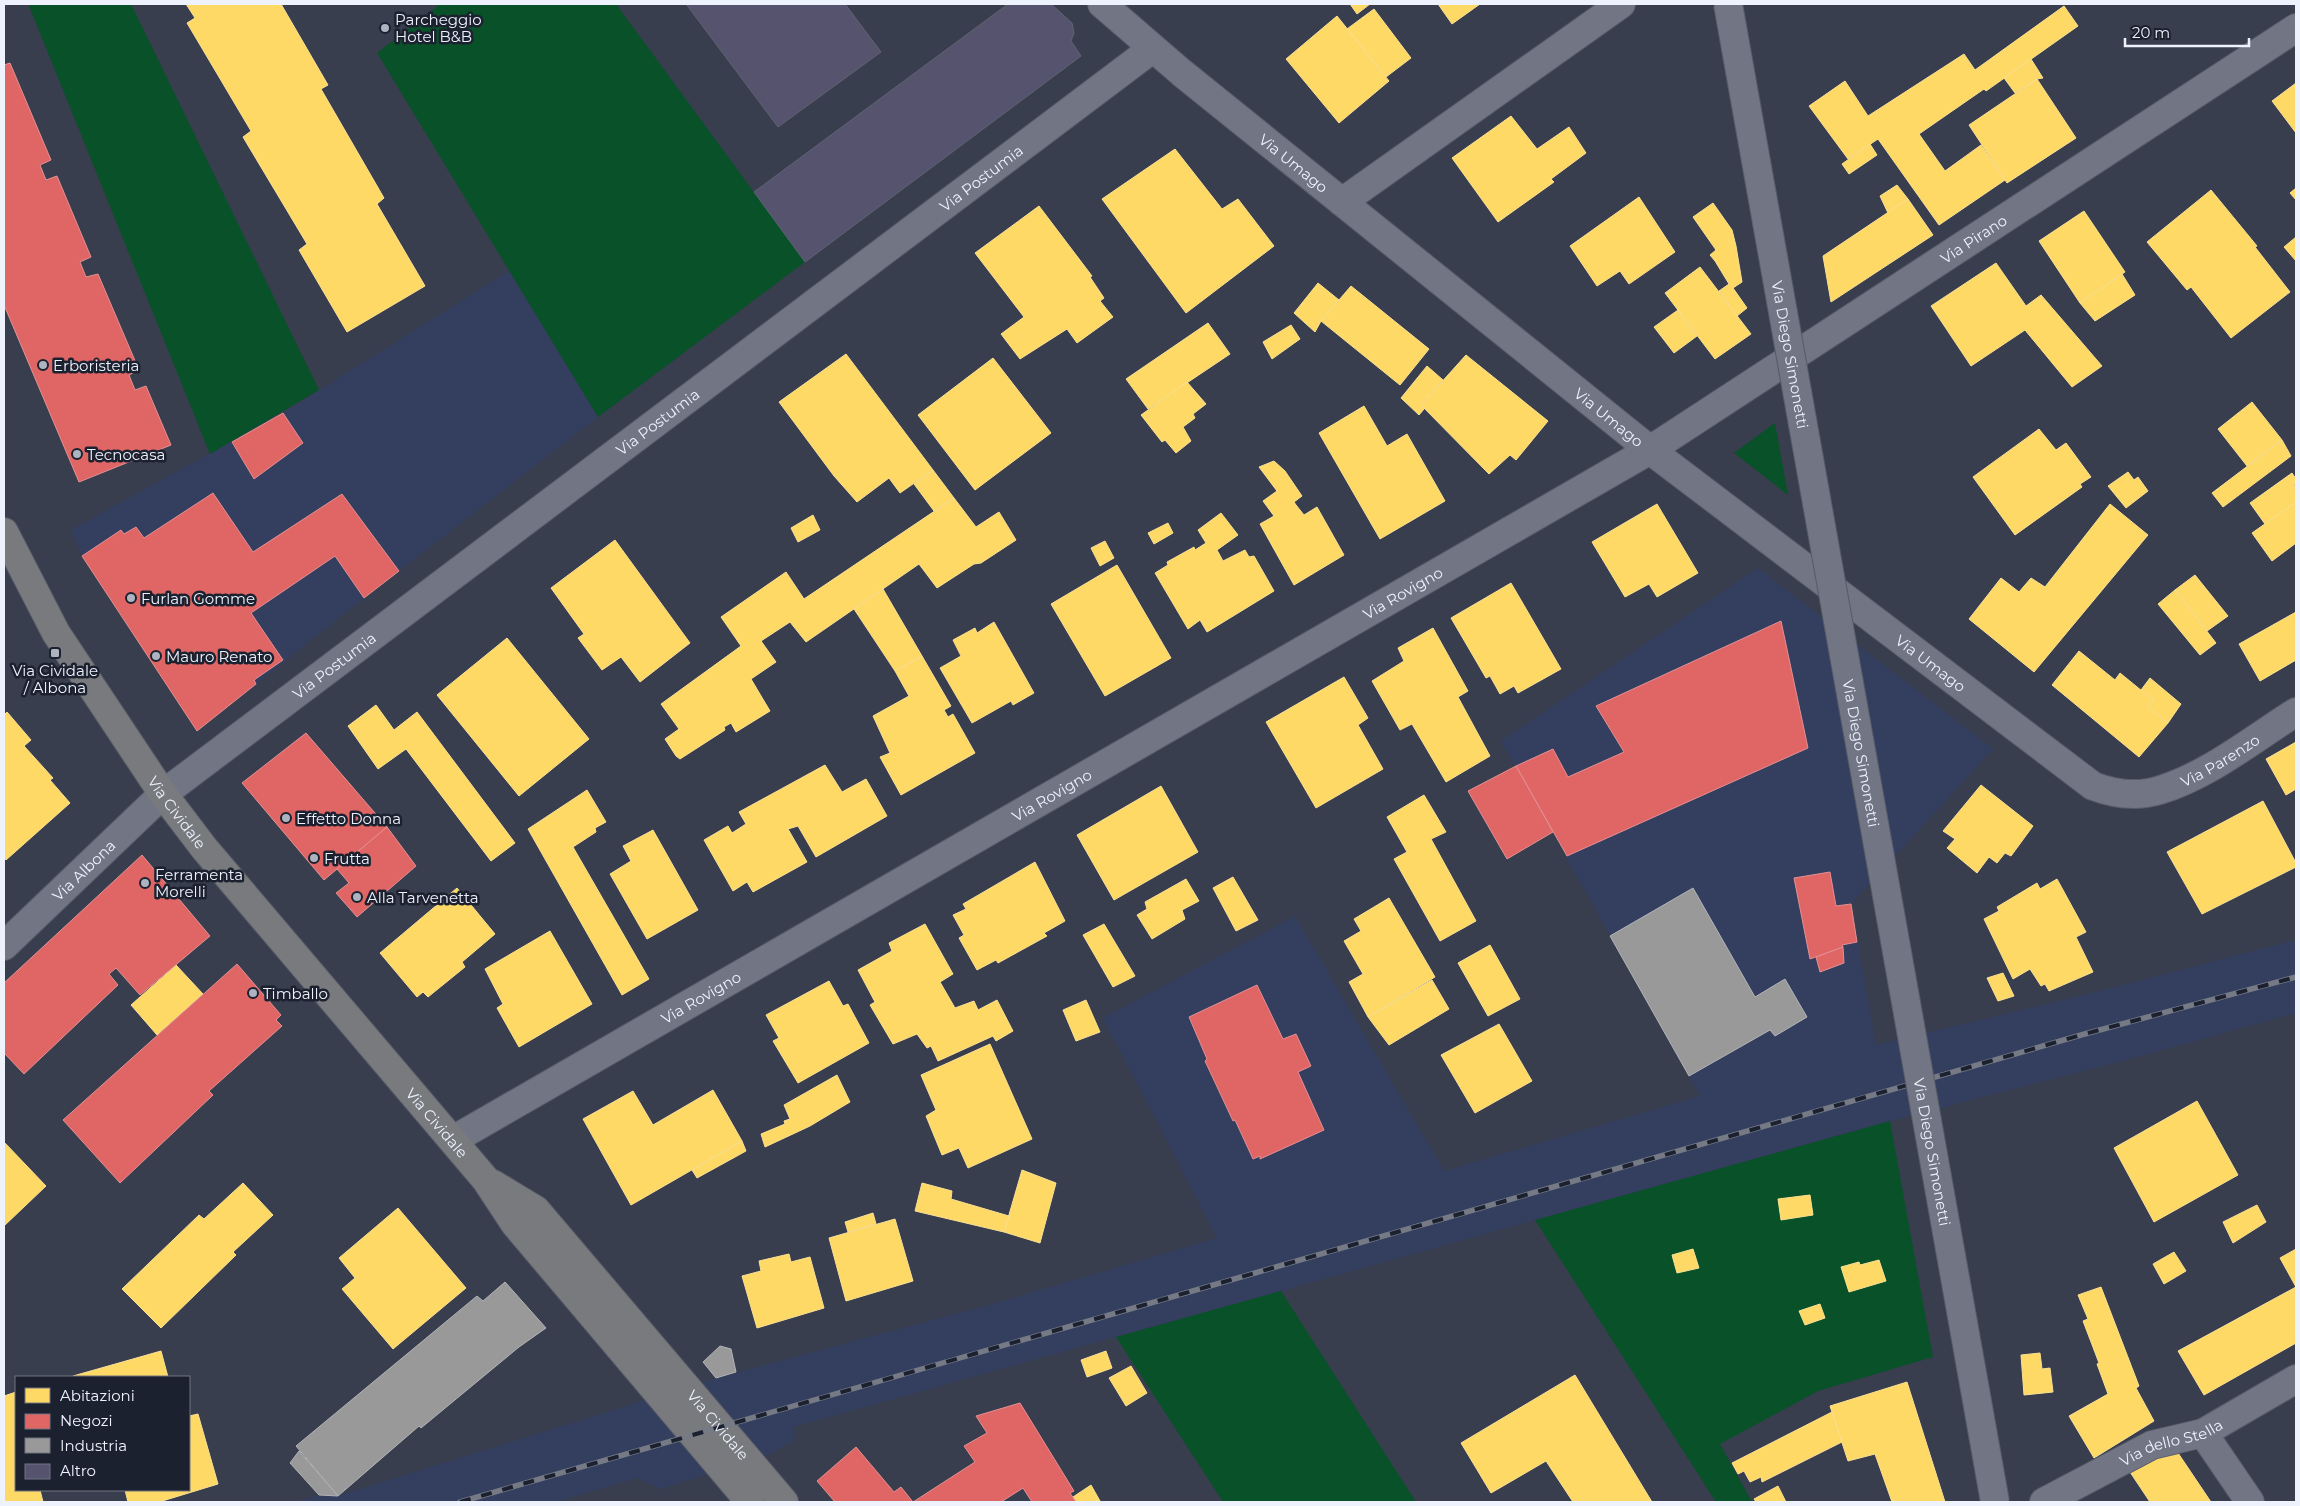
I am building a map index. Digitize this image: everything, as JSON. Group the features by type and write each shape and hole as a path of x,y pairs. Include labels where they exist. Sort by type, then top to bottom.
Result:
{"main road":[{"name":"Via Cividale","path":"4,532 56,633 163,794 235,886 486,1180 515,1224 740,1499"},
{"name":"Via Cividale","path":"486,1180 536,1210 784,1502"}],"street":[{"name":"Via Umago","path":"1102,4 1152,49 1650,450 2080,778 2106,791 2137,794"},
{"path":"1342,202 1621,4"},
{"name":"Via Diego Simonetti","path":"1728,4 1995,1502"},
{"name":"Via Pirano","path":"1650,450 2296,28"},
{"name":"Via Postumia","path":"163,794 1152,49"},
{"name":"Via Rovigno","path":"453,1140 1650,450"},
{"name":"Via Parenzo","path":"2137,794 2159,790 2207,768 2296,712"},
{"name":"Via Albona","path":"4,946 132,821 163,794"},
{"name":"Via dello Stella","path":"2044,1502 2152,1445 2203,1433 2296,1379"},
{"path":"2203,1433 2250,1502"}],"shaded area":[{"path":"509,271 598,417 364,598 197,731 82,556 71,530 283,413"},
{"path":"1758,568 1993,749 1851,904 1876,1045 2084,995 2296,940 2296,1013 2126,1060 1890,1121 793,1427 795,1440 770,1454 661,1489 637,1478 555,1502 294,1502 319,1495 338,1496 716,1378 989,1305 1217,1238 1103,1018 1295,916 1444,1171 1700,1096 1501,741"}],"green space":[{"path":"32,4 131,4 319,390 210,454 29,6"},
{"path":"440,4 616,4 805,262 598,417 377,53"},
{"path":"1775,423 1788,495 1734,453"},
{"path":"1890,1121 1933,1357 1818,1391 1720,1444 1752,1502 1716,1502 1535,1220"},
{"path":"1281,1291 1416,1502 1223,1502 1116,1337"}],"building: Abitazioni":[{"path":"186,4 281,4 328,85 321,89 384,198 377,204 425,286 347,332 299,250 307,244 243,137 251,131 187,23 195,18"},
{"path":"1350,4 1370,4 1357,14"},
{"path":"1438,4 1480,4 1452,24"},
{"path":"2064,6 2078,26 1986,91 1984,89 1919,134 1945,171 1981,145 2005,180 1939,225 1878,139 1848,159 1809,106 1845,81 1868,116 1964,54 1975,70"},
{"path":"1374,9 1411,58 1386,77 1347,29"},
{"path":"1337,16 1389,81 1339,123 1286,59"},
{"path":"2031,59 2043,78 2037,79 2015,93 2004,78"},
{"path":"2037,79 2076,138 2007,183 1969,125"},
{"path":"2296,83 2296,133 2272,101"},
{"path":"1511,116 1537,149 1569,127 1586,153 1551,179 1554,182 1498,222 1452,158"},
{"path":"1870,144 1877,155 1849,174 1842,164"},
{"path":"1175,149 1222,209 1238,199 1274,246 1186,313 1102,199"},
{"path":"1897,185 1908,199 1888,213 1880,196"},
{"path":"2296,188 2296,200 2290,193"},
{"path":"2211,190 2257,246 2255,247 2290,292 2231,338 2191,287 2187,290 2147,242"},
{"path":"1639,197 1675,252 1629,284 1620,271 1597,286 1570,246"},
{"path":"1908,199 1933,235 1831,302 1823,256"},
{"path":"1713,203 1732,230 1736,246 1742,282 1733,288 1747,308 1737,316 1719,291 1729,284 1710,255 1716,250 1693,217"},
{"path":"1039,206 1092,276 1090,277 1104,298 1100,301 1113,317 1077,343 1067,329 1020,359 1001,334 1024,317 975,253"},
{"path":"2084,211 2125,272 2080,303 2039,241"},
{"path":"2296,237 2296,261 2284,247"},
{"path":"1996,263 2026,306 2041,295 2102,366 2072,387 2025,330 1971,366 1931,306"},
{"path":"1700,267 1751,334 1715,359 1665,293"},
{"path":"2122,274 2135,295 2095,321 2080,303"},
{"path":"1318,283 1339,300 1321,321 1315,332 1294,313"},
{"path":"1351,286 1429,349 1400,385 1321,321"},
{"path":"1678,310 1697,336 1674,353 1654,327"},
{"path":"1208,323 1230,354 1148,409 1126,379"},
{"path":"1291,325 1300,339 1272,359 1263,342"},
{"path":"846,354 933,470 900,493 889,478 857,502 834,476 779,402"},
{"path":"1466,355 1548,421 1516,460 1510,455 1489,474 1421,405"},
{"path":"993,358 1051,433 975,490 918,415"},
{"path":"1427,366 1443,380 1421,405 1424,409 1419,415 1401,398"},
{"path":"1187,382 1206,404 1193,414 1195,418 1183,427 1191,441 1176,453 1165,440 1162,442 1141,415"},
{"path":"2252,402 2282,440 2247,466 2218,429"},
{"path":"1364,406 1387,446 1407,434 1445,501 1380,539 1319,433"},
{"path":"2039,429 2056,450 2066,443 2091,477 2080,484 2082,487 2015,535 1973,477"},
{"path":"2282,440 2291,456 2223,507 2212,493"},
{"path":"1274,461 1285,471 1302,496 1294,502 1296,505 1304,515 1317,507 1344,555 1294,585 1260,524 1274,516 1263,501 1277,491 1259,467"},
{"path":"933,470 954,498 934,511 914,484"},
{"path":"2128,472 2134,480 2138,477 2148,491 2126,508 2108,486"},
{"path":"2292,473 2296,479 2294,486 2296,488 2296,502 2265,524 2250,503"},
{"path":"954,498 976,527 999,512 1016,540 937,588 919,564 806,642 790,622 761,641 776,662 751,679 770,711 736,732 731,723 724,727 725,730 680,759 676,756 665,739 679,729 661,704 741,646 721,617 786,572 804,599"},
{"path":"2296,502 2296,543 2272,561 2252,533"},
{"path":"1657,504 1698,573 1657,597 1649,584 1625,597 1592,542"},
{"path":"2110,504 2148,535 2034,672 1969,619 2001,578 2019,592 2031,578 2045,587"},
{"path":"1221,513 1238,535 1217,550 1223,561 1245,550 1249,557 1254,556 1274,591 1207,632 1200,620 1188,629 1155,573 1168,565 1167,562 1194,547 1195,550 1206,543 1198,530"},
{"path":"813,515 820,530 798,542 791,528"},
{"path":"1168,523 1173,533 1154,544 1148,533"},
{"path":"615,540 690,643 640,682 621,657 602,670 578,638 584,634 551,588"},
{"path":"1105,541 1114,558 1100,566 1091,548"},
{"path":"1117,565 1171,658 1105,696 1051,604"},
{"path":"2195,575 2228,616 2207,631 2175,590"},
{"path":"1511,583 1561,669 1518,693 1514,686 1500,694 1490,676 1486,678 1451,618"},
{"path":"883,589 922,656 895,671 854,609"},
{"path":"2175,590 2216,643 2200,655 2158,604"},
{"path":"2296,612 2296,660 2260,681 2239,644"},
{"path":"994,622 1034,693 1013,705 1011,701 972,723 940,668 961,656 953,640 975,628 977,633"},
{"path":"1433,628 1468,691 1458,697 1490,756 1446,782 1412,724 1400,730 1372,681 1404,661 1398,648"},
{"path":"507,638 589,739 519,796 437,695"},
{"path":"2079,651 2115,680 2120,673 2153,700 2148,707 2168,723 2139,757 2052,685"},
{"path":"922,656 951,706 944,710 948,717 953,714 975,753 901,795 880,757 890,753 873,716 909,696 895,671"},
{"path":"1344,677 1368,718 1358,725 1383,769 1316,808 1266,722"},
{"path":"2150,678 2181,704 2168,723 2148,707 2153,700 2141,690"},
{"path":"376,705 394,730 417,712 515,843 491,861 406,749 378,769 348,726"},
{"path":"7,712 31,740 24,746 53,778 50,780 70,803 6,860 4,857 4,715"},
{"path":"2296,742 2296,789 2286,795 2266,759"},
{"path":"825,765 842,792 866,779 887,816 816,857 798,826 788,829 807,862 753,892 747,882 733,891 704,840 728,826 732,833 746,824 739,812"},
{"path":"1981,785 2033,826 2011,856 2005,853 1997,863 1989,857 1977,873 1947,848 1955,839 1943,831"},
{"path":"1161,786 1198,852 1114,900 1077,835"},
{"path":"587,790 606,822 595,828 596,832 573,847 649,979 622,995 528,829"},
{"path":"1424,795 1446,832 1431,839 1476,921 1440,941 1394,859 1407,852 1387,817"},
{"path":"2263,801 2296,863 2296,867 2202,914 2167,852"},
{"path":"653,830 698,910 647,939 610,874 631,861 623,846"},
{"path":"1035,862 1065,921 1044,933 1047,936 998,963 996,960 977,970 959,938 964,935 953,915 966,909 963,904"},
{"path":"1233,877 1258,920 1236,931 1213,888"},
{"path":"1186,879 1199,901 1182,910 1185,919 1152,939 1137,915 1147,909 1145,902"},
{"path":"2057,879 2086,932 2076,937 2093,972 2049,991 2045,984 2041,986 2030,969 2013,979 1984,919 1999,911 1997,907 2037,883 2040,889"},
{"path":"457,888 495,934 462,962 465,967 428,997 423,992 417,997 380,953"},
{"path":"1389,898 1435,977 1368,1017 1349,982 1363,974 1344,941 1361,931 1354,919"},
{"path":"925,924 953,974 940,982 955,1008 974,1001 978,1010 997,1000 1013,1031 996,1041 993,1036 938,1061 931,1046 927,1048 917,1034 893,1044 870,1005 875,1002 858,970 892,951 889,943"},
{"path":"1104,924 1135,976 1113,987 1083,935"},
{"path":"550,931 592,1004 519,1047 497,1008 503,1004 485,969"},
{"path":"1490,945 1520,999 1488,1016 1458,963"},
{"path":"176,965 203,994 157,1035 131,1005"},
{"path":"2003,973 2014,996 1998,1001 1987,978"},
{"path":"1432,980 1449,1009 1389,1045 1368,1017"},
{"path":"829,981 843,1006 848,1004 869,1043 798,1083 773,1041 779,1038 766,1015"},
{"path":"1086,1000 1100,1032 1076,1041 1063,1010"},
{"path":"1499,1024 1532,1081 1475,1113 1441,1055"},
{"path":"990,1044 1032,1139 968,1168 959,1148 942,1155 926,1116 936,1110 921,1075"},
{"path":"837,1075 850,1102 810,1126 765,1147 761,1134 785,1124 784,1121 790,1119 784,1105"},
{"path":"713,1090 742,1141 631,1205 583,1119 633,1091 653,1125"},
{"path":"2197,1101 2238,1175 2154,1222 2114,1148"},
{"path":"742,1141 746,1151 697,1178 692,1170"},
{"path":"4,1142 46,1186 4,1226"},
{"path":"1022,1170 1056,1183 1040,1243 1004,1232"},
{"path":"243,1183 273,1215 233,1252 236,1255 161,1328 122,1289 199,1215 204,1219"},
{"path":"922,1183 952,1191 951,1199 1009,1216 1004,1232 915,1211"},
{"path":"1810,1195 1813,1215 1781,1220 1778,1199"},
{"path":"2257,1205 2266,1222 2233,1243 2223,1222"},
{"path":"398,1208 466,1288 393,1349 342,1289 355,1278 339,1258"},
{"path":"873,1213 876,1224 848,1232 845,1222"},
{"path":"895,1219 913,1281 846,1301 829,1238"},
{"path":"1693,1249 1699,1268 1677,1273 1672,1255"},
{"path":"2296,1249 2296,1287 2280,1258"},
{"path":"2174,1252 2186,1271 2164,1284 2153,1264"},
{"path":"789,1254 791,1262 810,1257 824,1308 757,1328 742,1276 761,1271 759,1261"},
{"path":"1879,1260 1886,1281 1849,1292 1841,1267 1859,1262 1860,1265"},
{"path":"2101,1287 2139,1386 2136,1388 2154,1421 2094,1458 2069,1416 2108,1394 2097,1364 2099,1363 2083,1321 2088,1319 2078,1295"},
{"path":"2296,1287 2296,1343 2204,1395 2178,1351"},
{"path":"1820,1304 1825,1318 1805,1325 1799,1311"},
{"path":"161,1351 168,1376 73,1376"},
{"path":"1106,1351 1112,1368 1087,1377 1081,1360"},
{"path":"2040,1353 2042,1369 2050,1368 2053,1392 2024,1395 2021,1355"},
{"path":"1131,1366 1147,1393 1126,1406 1109,1378"},
{"path":"1575,1375 1652,1502 1573,1502 1546,1461 1491,1493 1461,1443"},
{"path":"1907,1382 1945,1502 1892,1502 1875,1454 1848,1461 1830,1406"},
{"path":"15,1392 15,1491 40,1491 43,1502 4,1502 4,1396"},
{"path":"1832,1412 1842,1442 1762,1482 1761,1477 1750,1482 1744,1471 1738,1474 1732,1463"},
{"path":"198,1414 218,1484 159,1502 128,1502 125,1491 190,1491 190,1416"},
{"path":"2174,1447 2211,1502 2150,1502 2128,1469"},
{"path":"1091,1485 1100,1501 1076,1502 1073,1497"},
{"path":"1778,1486 1786,1502 1756,1502 1754,1499"}],"building: Negozi":[{"path":"10,63 51,160 40,165 46,180 57,176 91,257 80,262 86,277 98,274 139,370 129,375 135,390 146,386 171,445 79,482 4,305 4,65"},
{"path":"283,413 303,443 254,479 232,442"},
{"path":"213,493 253,552 342,494 399,571 364,598 335,556 251,613 283,660 254,680 256,684 197,731 82,556 121,530 124,534 136,527 144,538"},
{"path":"1781,621 1808,748 1567,856 1516,766 1553,749 1568,777 1624,752 1596,706"},
{"path":"306,733 387,827 324,880 242,783"},
{"path":"1516,766 1553,832 1507,859 1468,791"},
{"path":"387,827 416,866 357,917 336,893 349,883 337,869"},
{"path":"142,855 210,936 140,995 116,968 109,974 118,985 24,1074 4,1053 4,983"},
{"path":"1830,872 1836,906 1851,904 1857,942 1842,945 1843,947 1810,959 1794,878"},
{"path":"1843,947 1844,963 1820,972 1816,957"},
{"path":"237,964 281,1015 276,1020 282,1026 209,1091 213,1095 120,1183 63,1120"},
{"path":"1257,985 1283,1039 1296,1034 1311,1066 1298,1072 1324,1130 1260,1159 1260,1156 1253,1159 1205,1061 1207,1059 1189,1017"},
{"path":"1020,1403 1074,1491 1070,1493 1076,1502 1032,1502 1023,1488 1001,1502 913,1502 975,1462 964,1446 987,1433 976,1416"},
{"path":"856,1447 894,1492 901,1487 913,1502 835,1502 817,1481"}],"building: Industria":[{"path":"1693,888 1755,997 1785,979 1807,1017 1775,1036 1770,1030 1689,1076 1610,936"},
{"path":"505,1282 546,1328 519,1347 421,1428 419,1426 338,1496 296,1446 477,1296 483,1301"},
{"path":"720,1346 731,1349 736,1372 716,1378 703,1362"},
{"path":"299,1451 338,1496 319,1495 290,1463"}],"building: Altro":[{"path":"686,4 845,4 881,52 778,127"},
{"path":"1008,4 1051,4 1072,23 1074,33 1071,41 1081,56 805,262 754,192"}],"railway":[{"path":"460,1502 2081,1035 2296,977"}],"place":[{"name":"Parcheggio Hotel B&B","path":"385,28"},
{"name":"Erboristeria","path":"43,365"},
{"name":"Tecnocasa","path":"77,454"},
{"name":"Furlan Gomme","path":"131,598"},
{"name":"Via Cividale / Albona","path":"55,653"},
{"name":"Mauro Renato","path":"156,656"},
{"name":"Effetto Donna","path":"286,818"},
{"name":"Frutta","path":"314,858"},
{"name":"Ferramenta Morelli","path":"145,883"},
{"name":"Alla Tarvenetta","path":"357,897"},
{"name":"Timballo","path":"253,993"}]}
